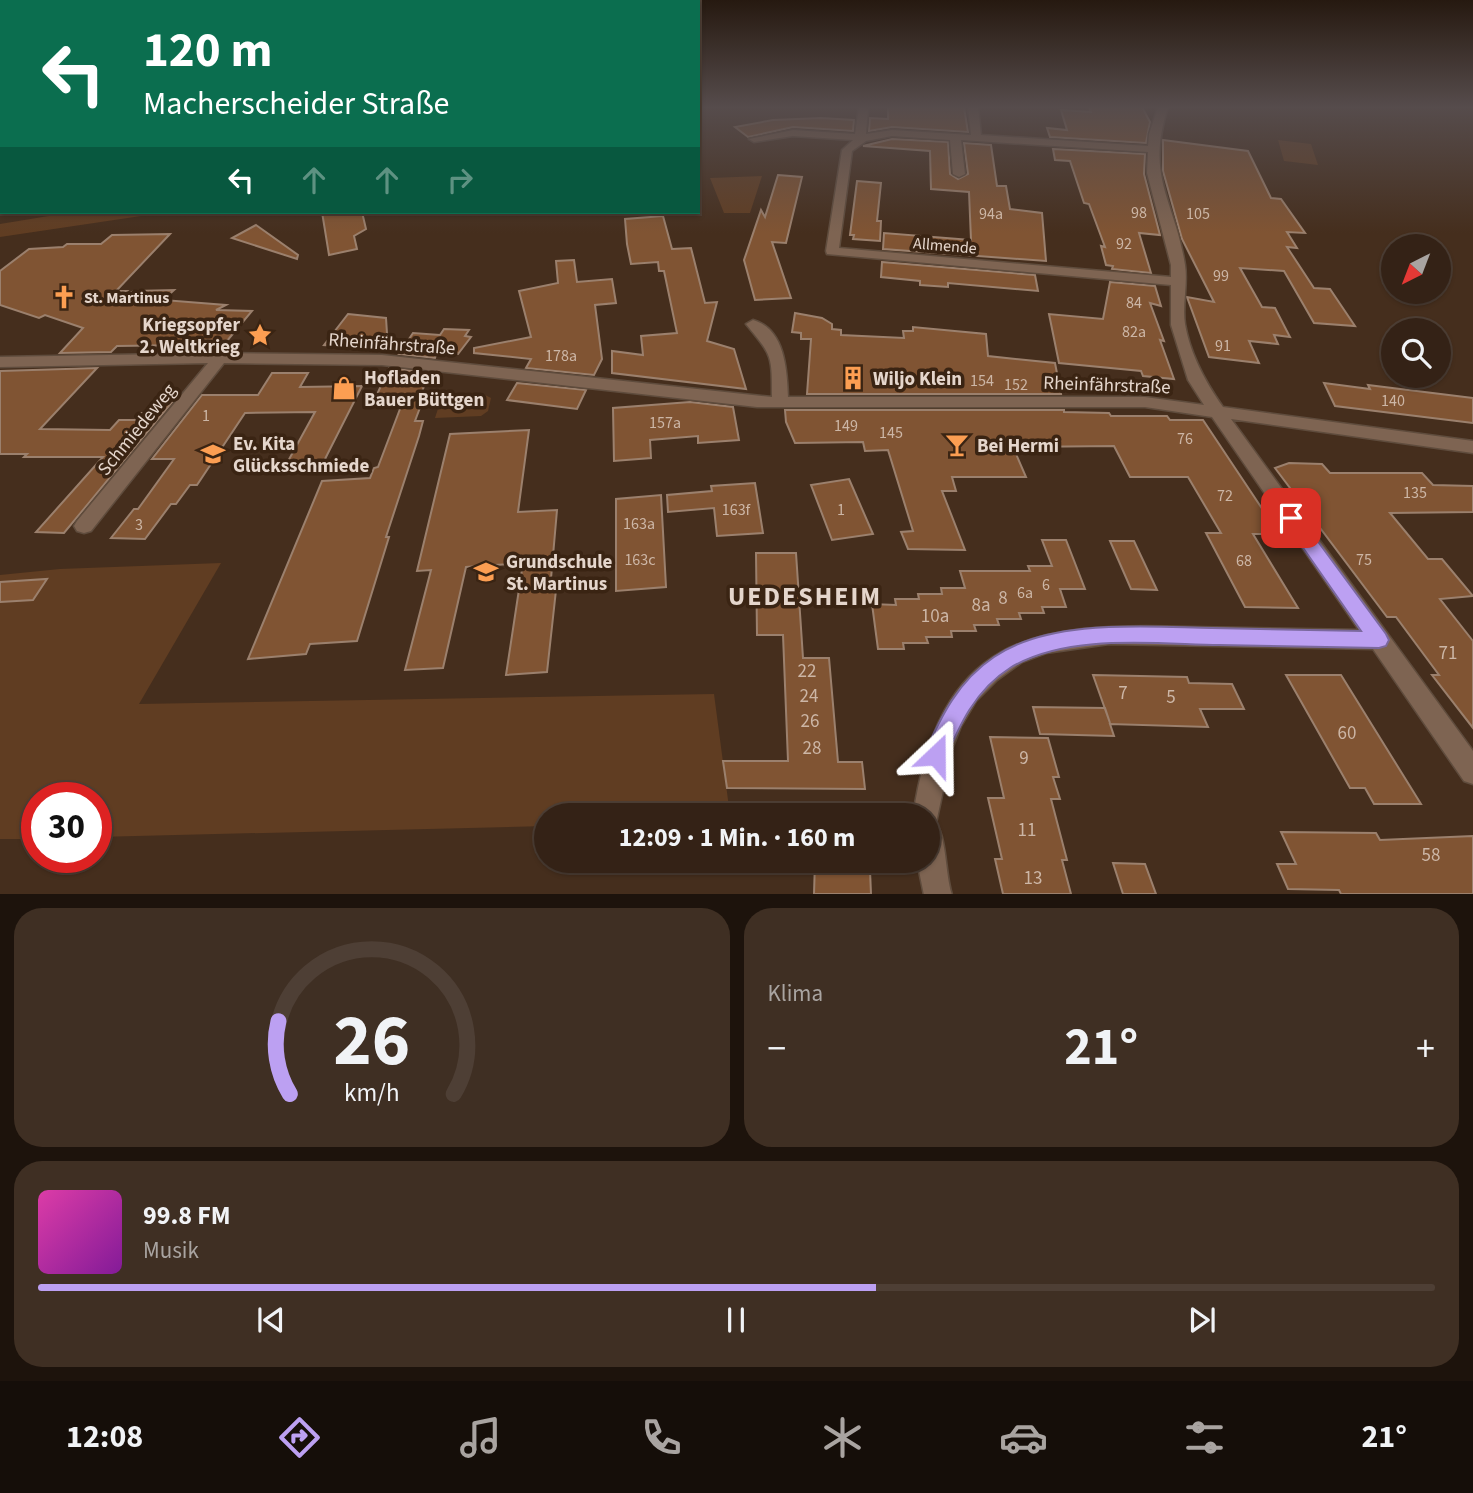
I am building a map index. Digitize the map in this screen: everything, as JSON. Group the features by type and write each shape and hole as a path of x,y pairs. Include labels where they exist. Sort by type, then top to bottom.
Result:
{"street":[{"name":"Allmende","path":"849,149 832,251 1178,282"},
{"path":"956,149 959,174"},
{"path":"1148,149 1152,149 1153,173 1178,265 1178,325 1196,380 1473,772"},
{"path":"752,324 775,345 779,356 780,403"},
{"name":"Rheinfährstraße","path":"0,362 220,358 382,360 780,403 1145,402 1473,447"},
{"name":"Schmiedeweg","path":"84,526 220,358"},
{"path":"927,803 936,755 955,711 968,693 1002,662 1047,643 1114,635 1379,640"},
{"path":"932,873 937,894"}],"shaded area":[{"path":"1280,149 1313,149 1318,165 1284,161"},
{"path":"762,176 750,213 724,213 710,178"},
{"path":"61,214 155,214 0,237 0,224"},
{"path":"443,393 481,393 491,398 488,411 481,416 435,418"},
{"path":"221,563 139,704 714,694 728,803 534,803 534,826 112,837 112,782 21,782 21,839 0,839 0,575 60,569"}],"building":[{"path":"899,149 948,149 950,174 958,179 968,174 965,149 992,149 997,186 1006,186 1010,209 1042,213 1046,261 883,249 884,233 971,240 969,192 931,189 930,151"},
{"path":"1053,149 1145,154 1144,174 1160,235 1139,233 1151,273 1112,269 1113,266 1106,265 1101,246 1105,247 1089,204 1084,203 1070,161 1055,160"},
{"path":"1163,149 1248,151 1271,198 1281,199 1305,233 1287,232 1297,248 1287,247 1314,288 1330,289 1355,326 1314,323 1284,271 1240,268 1262,307 1275,308 1290,337 1274,335 1278,344 1249,341 1259,363 1209,357 1187,297 1214,302 1182,239 1163,171"},
{"path":"778,175 802,177 786,243 772,242 791,298 755,300 744,260 761,210 765,217"},
{"path":"857,181 881,183 877,221 881,221 880,241 853,239 854,235 850,235"},
{"path":"322,214 362,214 366,229 354,236 357,249 329,255"},
{"path":"663,216 672,249 691,248 705,303 717,302 707,341 734,349 746,389 612,373 612,351 643,355 641,336 677,333 664,271 659,271 658,262 631,264 627,244 625,219"},
{"path":"256,225 298,255 297,259 232,238"},
{"path":"170,234 116,291 127,291 120,298 134,291 174,290 163,300 226,305 216,310 252,311 227,341 191,340 187,345 117,346 111,352 60,353 83,328 45,315 39,318 0,305 0,271 29,249 63,247 67,244 101,244 112,235"},
{"path":"574,260 577,282 612,279 616,303 595,305 602,359 594,375 526,368 531,359 474,353 474,348 531,337 519,291 558,283 556,261"},
{"path":"882,262 1035,275 1038,291 948,283 948,287 920,285 920,281 881,277"},
{"path":"1110,282 1155,286 1161,306 1150,303 1174,379 1143,376 1141,371 1059,363 1049,314 1103,319"},
{"path":"795,313 822,318 832,324 832,329 841,330 841,335 904,338 903,331 913,331 913,327 986,334 988,356 1055,363 1061,394 807,394 811,339 801,339 801,333 792,332"},
{"path":"348,314 386,318 388,349 324,345"},
{"path":"444,329 469,330 465,336 471,337 458,354 437,352 435,358 399,354 413,333 440,335"},
{"path":"97,368 40,429 110,430 119,420 135,420 141,413 148,413 158,401 173,401 64,533 36,532 103,457 24,457 27,454 0,454 0,371"},
{"path":"389,368 429,373 415,421 423,421 419,436 386,537 389,537 357,641 310,644 306,654 248,659 322,481 370,478 374,468 378,467 403,401 374,401"},
{"path":"272,373 308,373 300,387 362,386 323,463 287,463 315,412 245,413 197,485 190,485 176,504 171,504 145,539 111,538 134,509 138,509 174,459 152,459 202,395 258,395"},
{"path":"517,383 586,390 577,409 507,400"},
{"path":"1324,383 1370,389 1368,385 1473,398 1473,423 1335,406"},
{"path":"690,402 733,407 739,440 698,443 698,436 650,440 651,458 614,461 613,408"},
{"path":"785,410 1064,410 1109,413 1111,416 1167,416 1170,420 1203,420 1279,534 1253,534 1298,608 1245,607 1206,533 1221,533 1188,477 1130,477 1114,446 1013,447 1026,477 952,477 956,491 942,491 965,550 908,549 901,532 913,531 888,450 865,451 863,442 795,443 786,422"},
{"path":"529,430 518,512 557,510 550,590 556,590 547,672 506,675 523,563 466,567 443,668 405,670 431,570 417,571 450,434"},
{"path":"1289,463 1322,464 1330,473 1422,473 1433,485 1473,486 1473,512 1390,513 1428,559 1442,559 1473,596 1440,599 1473,641 1473,728 1432,675 1439,675 1396,617 1387,617 1275,468"},
{"path":"849,479 873,534 832,540 811,485"},
{"path":"755,483 763,533 717,536 714,508 668,512 667,495 712,491 711,486"},
{"path":"661,495 666,587 616,591 616,499"},
{"path":"1042,540 1066,540 1085,589 1060,589 1066,607 1042,607 1044,613 1019,613 1021,619 997,619 999,625 974,625 976,631 951,631 952,637 926,637 928,643 903,643 904,649 878,649 872,604 896,605 895,599 919,599 918,594 942,594 941,588 965,588 960,571 1030,571 1028,566 1052,566"},
{"path":"1110,541 1134,541 1157,590 1131,589"},
{"path":"756,553 796,553 803,658 829,658 838,762 862,762 865,789 727,788 723,761 788,761 783,635 757,635"},
{"path":"47,579 33,600 0,602 0,582"},
{"path":"1093,675 1187,677 1189,683 1232,684 1244,709 1200,709 1208,727 1110,724 1114,736 1040,734 1033,707 1105,708"},
{"path":"1286,675 1341,675 1421,804 1374,804 1365,788 1350,788"},
{"path":"990,737 1048,738 1059,777 1053,777 1060,799 1051,799 1067,860 1062,860 1071,894 1003,894 995,859 1002,859 988,798 1004,798"},
{"path":"1281,832 1376,833 1380,840 1473,836 1473,894 1341,894 1339,890 1288,889 1277,864 1296,864"},
{"path":"1113,863 1145,864 1156,894 1123,894"},
{"path":"815,873 870,873 871,894 814,894"}],"place":[{"name":"St. Martinus","path":"64,297"},
{"name":"Kriegsopfer 2. Weltkrieg","path":"260,335"},
{"name":"Wiljo Klein","path":"853,378"},
{"name":"Hofladen Bauer Büttgen","path":"344,388"},
{"name":"Bei Hermi","path":"957,445"},
{"name":"Ev. Kita Glücksschmiede","path":"213,454"},
{"name":"Grundschule St. Martinus","path":"486,572"}],"district":[{"name":"UEDESHEIM","path":"805,596"}],"route":[{"path":"936,755 955,711 968,693 1002,662 1047,643 1078,637 1114,635 1379,640 1291,518"}]}
